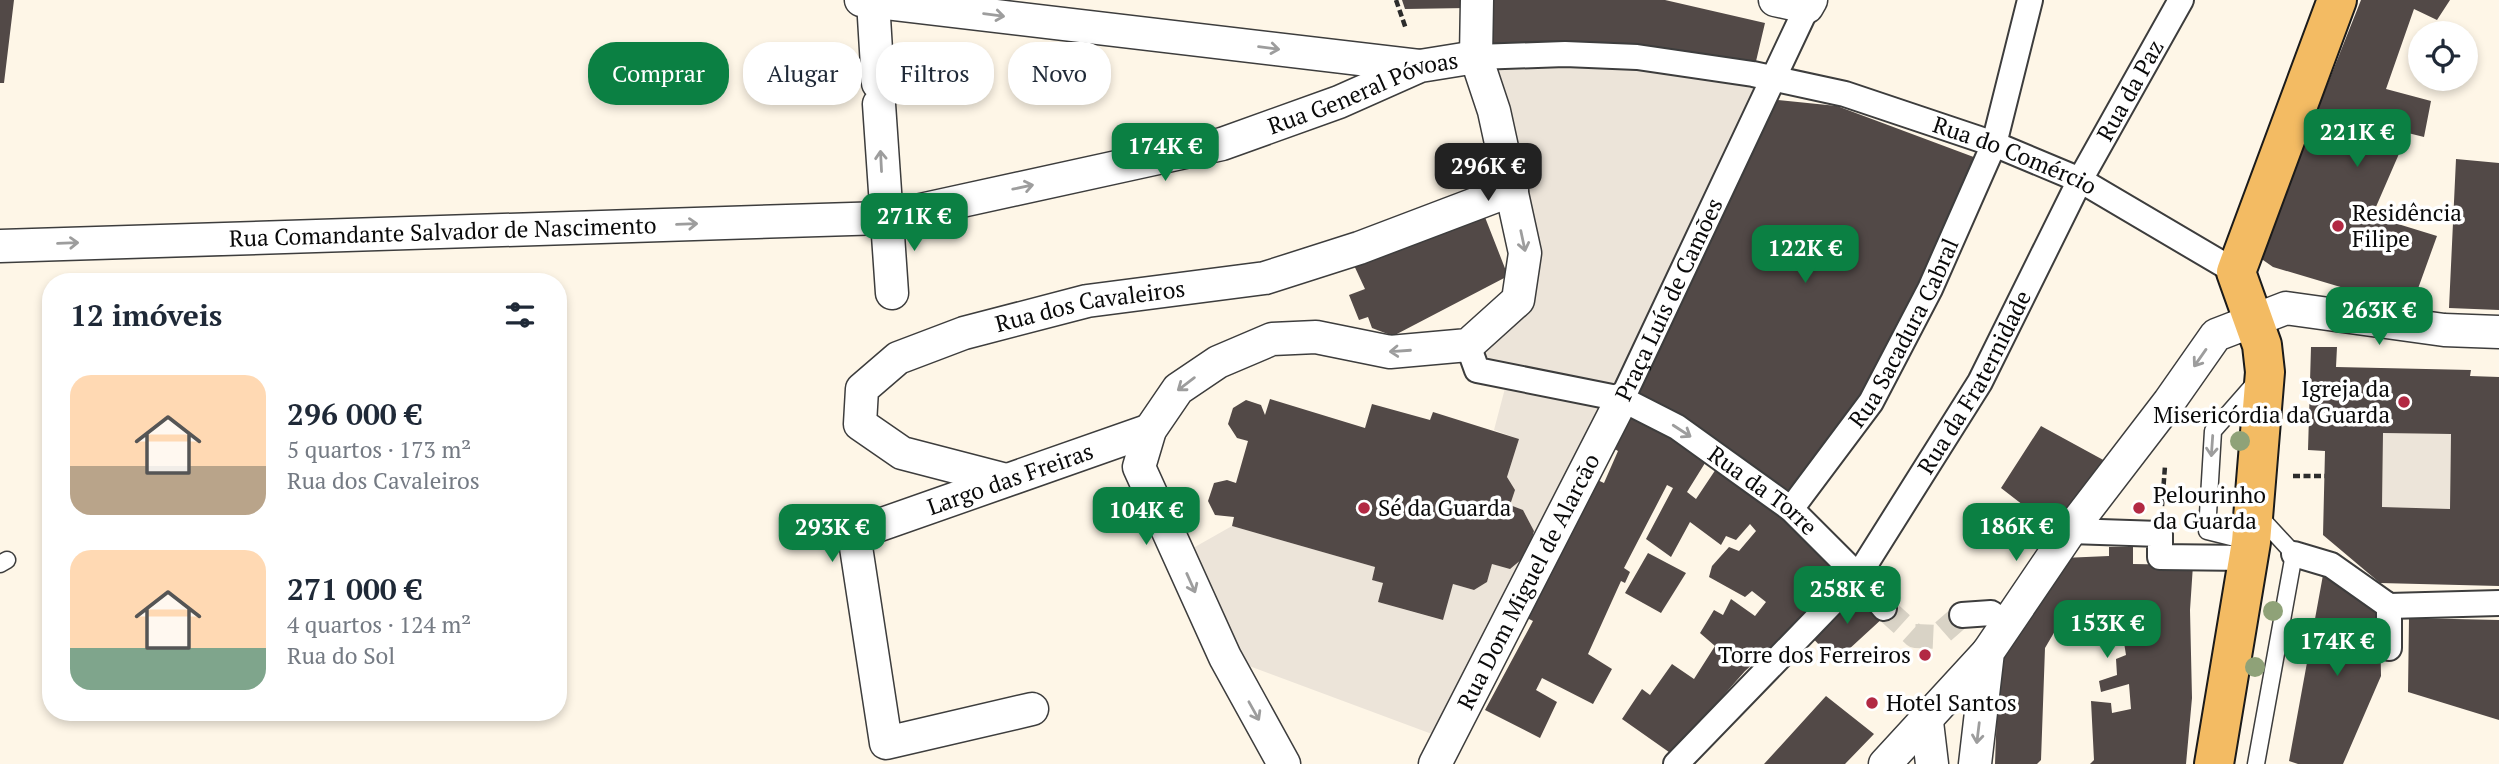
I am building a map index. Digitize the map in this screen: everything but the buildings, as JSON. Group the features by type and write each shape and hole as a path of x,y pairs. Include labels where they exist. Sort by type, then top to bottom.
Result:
{"main road":[{"path":"2219,763 2251,537 2264,372 2262,345 2236,272 2337,0"}],"street":[{"path":"1284,764 1225,657 1139,467 1150,430 1178,389 1218,362 1272,339 1316,337 1390,352 1468,345 1518,300 1525,253 1493,111 1476,57 1477,0"},
{"path":"1774,0 1809,3"},
{"name":"Rua Sacadura Cabral","path":"1791,509 1871,402 1930,289 1994,144 2030,0"},
{"name":"Rua da Paz","path":"2080,180 2181,0"},
{"path":"892,293 884,218 878,94 867,1 927,3 1420,66"},
{"name":"Praça Luís de Camões","path":"1468,345 1477,370 1622,399 1809,3"},
{"name":"Rua General Póvoas","path":"884,218 1222,144 1339,102 1420,66 1476,57"},
{"name":"Rua do Comércio","path":"1476,57 1636,57 1775,79 1845,94 1994,144 2080,180 2236,272"},
{"name":"Rua da Fraternidade","path":"1676,764 1858,576 1980,382 2080,180"},
{"name":"Rua dos Cavaleiros","path":"1006,480 902,453 860,424 862,389 898,358 964,333 1087,301 1265,278 1359,248 1512,190"},
{"name":"Rua Comandante Salvador de Nascimento","path":"0,246 884,218"},
{"path":"1885,764 1927,722 1988,652 2070,531 2169,402 2216,335 2286,308 2444,330 2499,332"},
{"name":"Rua da Torre","path":"1622,399 1677,427 1791,509 1858,576 1884,608"},
{"name":"Rua Dom Miguel de Alarcão","path":"1435,764 1622,399"},
{"name":"Largo das Freiras","path":"1032,709 887,743 854,534 1150,430"},
{"path":"2070,531 2160,534 2160,557 2251,537"},
{"path":"2294,554 2331,565 2389,606 2499,603"},
{"path":"2389,606 2389,648"},
{"path":"1962,615 1991,613 2007,624"},
{"path":"1975,764 1988,652"},
{"path":"1927,722 1932,764"}],"lane":[{"path":"2256,764 2294,554 2251,537 2207,531 2213,431 2264,372"}],"shaded area":[{"path":"1476,57 1775,79 1448,740 1225,657 1179,556 1232,526 1375,567 1372,579 1383,583 1378,602 1442,620 1453,584 1474,590 1487,582 1492,564 1511,568 1528,554 1534,531 1523,510 1510,505 1514,490 1507,477 1519,439 1494,430 1508,377 1468,345 1518,300"},
{"path":"2383,433 2451,434 2450,509 2382,507"}],"tunnel":[{"path":"1884,608 1915,636 1937,637 1962,615"}],"place":[{"name":"Residência Filipe","path":"2338,226"},
{"name":"Igreja da Misericórdia da Guarda","path":"2404,402"},
{"name":"Sé da Guarda","path":"1364,508"},
{"name":"Pelourinho da Guarda","path":"2139,508"},
{"name":"Torre dos Ferreiros","path":"1925,655"},
{"name":"Hotel Santos","path":"1872,703"}]}
